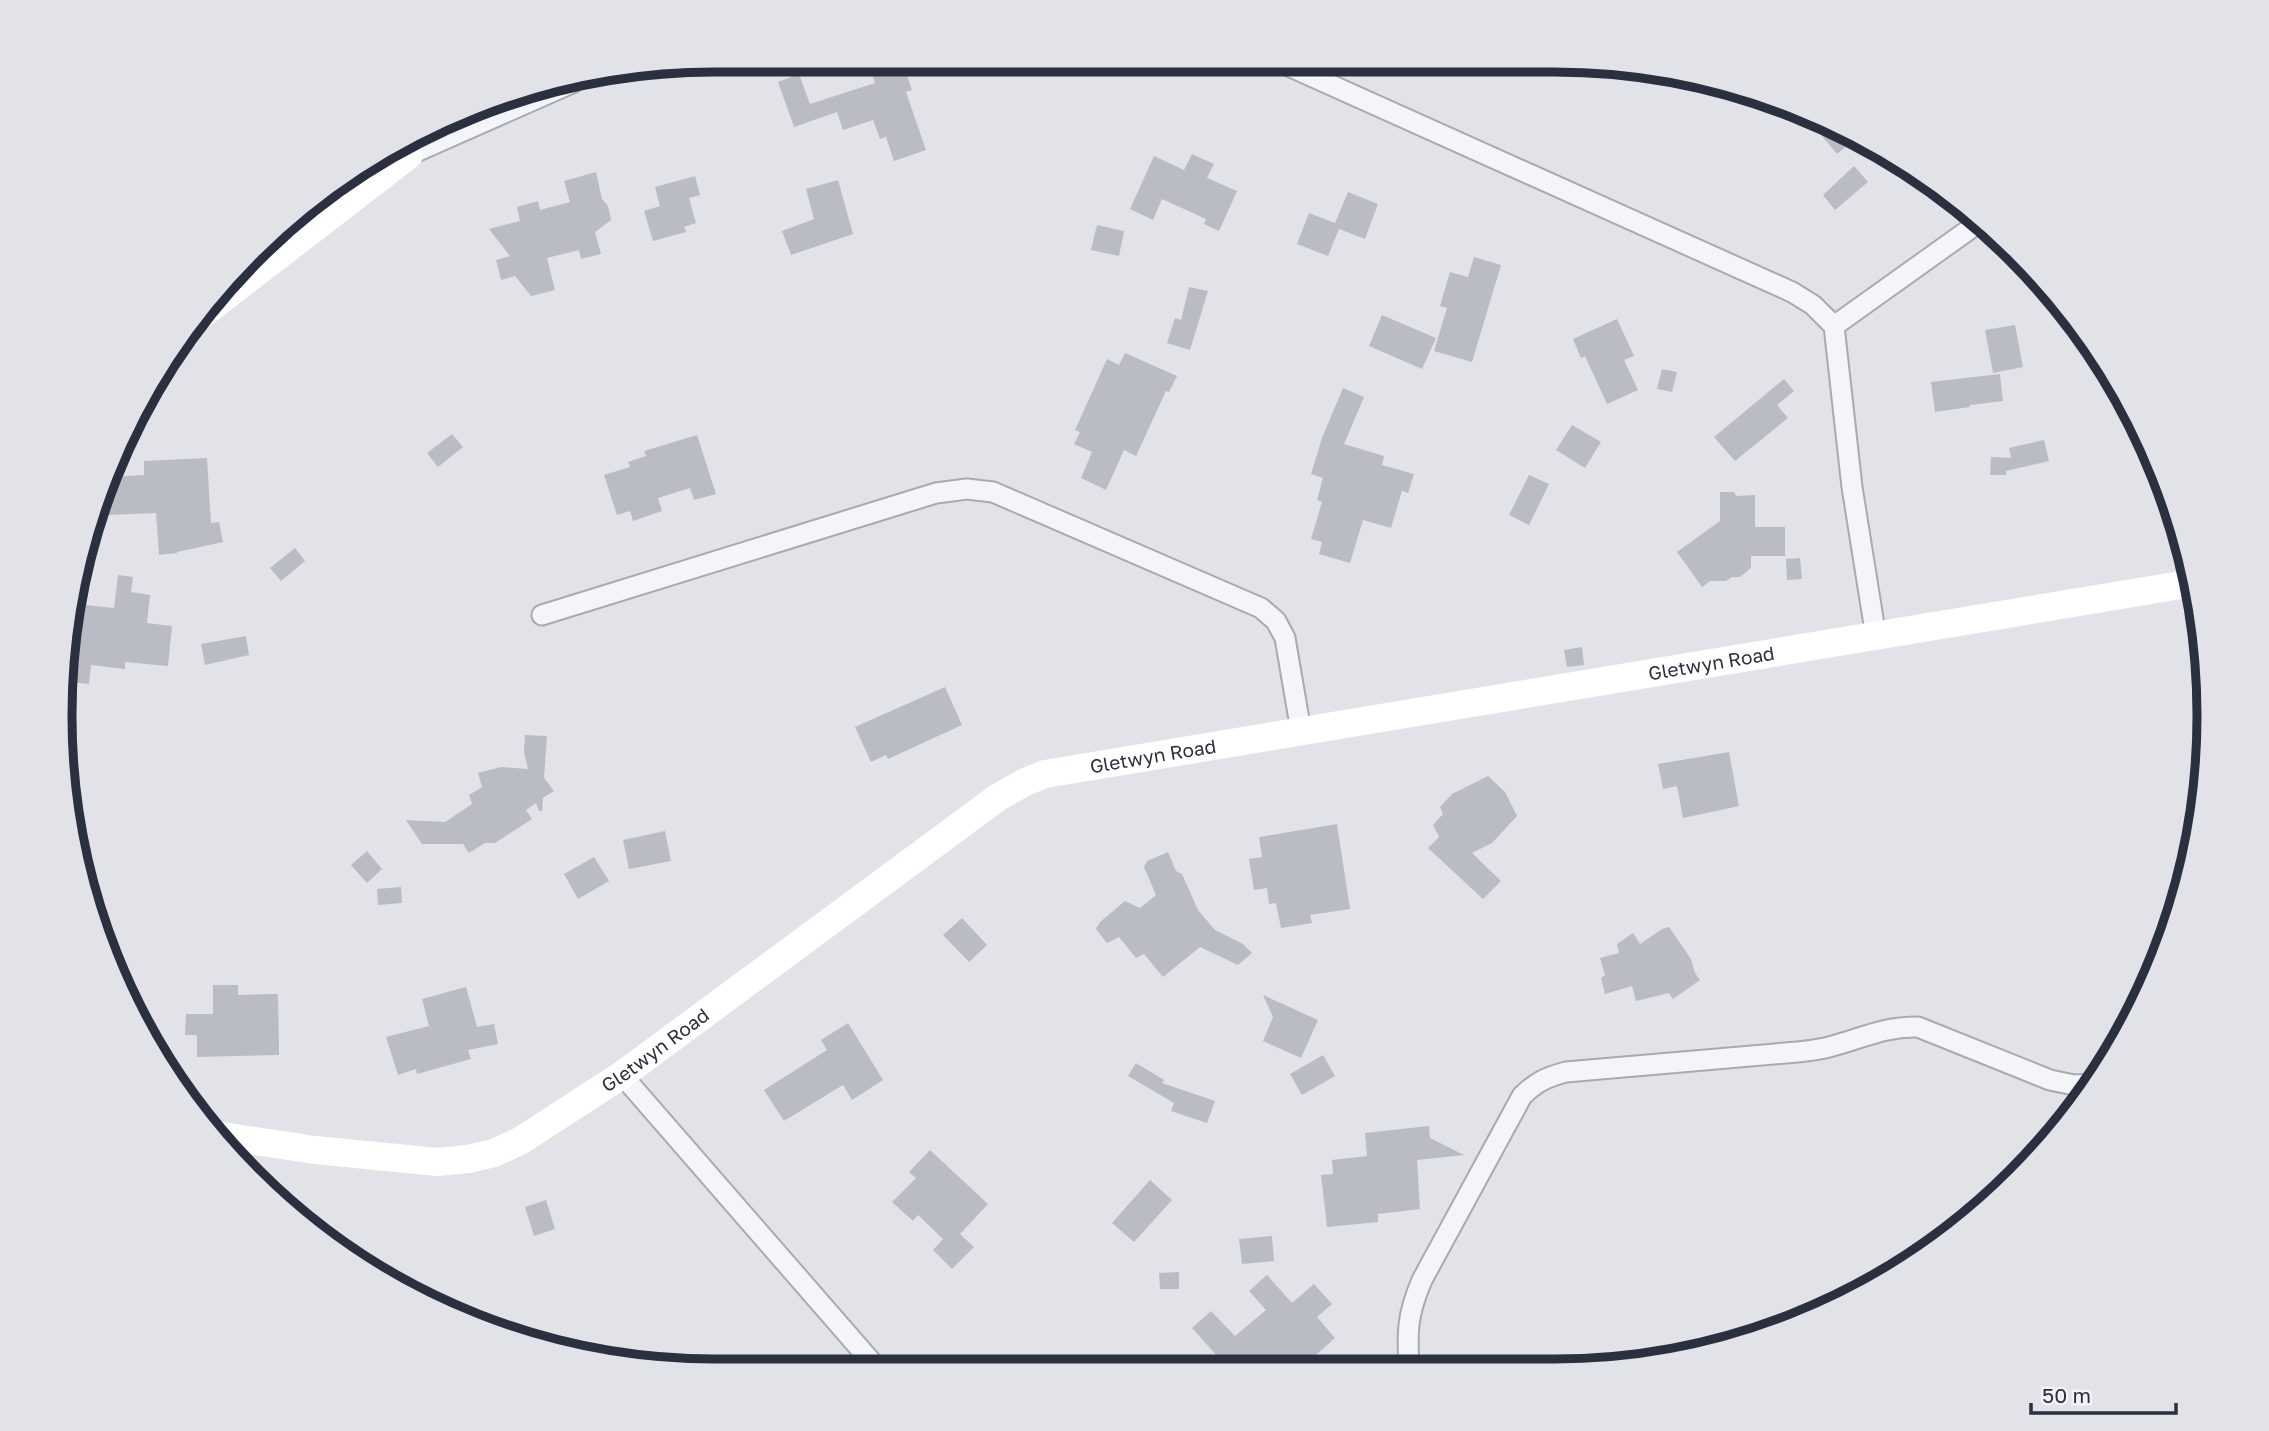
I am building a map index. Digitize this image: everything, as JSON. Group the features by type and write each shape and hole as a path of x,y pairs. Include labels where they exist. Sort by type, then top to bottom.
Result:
{"street":[{"path":"1302,72 1792,292 1813,305 1834,326 1850,475 1875,637"},
{"path":"414,147 533,99"},
{"path":"235,288 403,153"},
{"path":"1834,326 1972,227"},
{"path":"542,615 936,493 967,489 993,492 1261,608 1276,621 1285,638 1301,731"},
{"name":"Gletwyn Road","path":"230,1137 315,1150 438,1161 468,1159 494,1153 520,1141 622,1075 997,798 1025,782 1065,769 2184,585"},
{"path":"1409,1359 1407,1327 1412,1304 1422,1280 1522,1096 1545,1077 1566,1072 1797,1052 1826,1048 1870,1033 1899,1027 1918,1027 2050,1080 2080,1085"},
{"path":"622,1075 869,1359"}],"building":[{"path":"871,72 906,72 912,90 906,92 926,150 894,161 886,137 880,139 873,120 843,130 837,112 794,127 778,82 799,74 810,104 875,83"},
{"path":"1815,128 1849,144 1837,154"},
{"path":"1192,154 1214,164 1207,178 1237,191 1219,231 1204,224 1206,219 1162,199 1153,220 1130,209 1154,156 1184,170"},
{"path":"1854,166 1868,182 1835,210 1823,195"},
{"path":"596,172 602,199 608,206 611,220 595,232 601,254 581,259 579,250 547,258 555,290 531,296 515,276 501,280 496,260 510,256 489,229 520,221 517,207 538,201 540,210 570,202 564,181"},
{"path":"695,176 700,195 689,198 696,223 684,227 686,232 653,241 644,211 660,206 655,187"},
{"path":"838,180 853,234 791,255 782,231 814,219 806,189"},
{"path":"1348,192 1378,204 1365,239 1339,229 1328,256 1297,244 1309,213 1335,223"},
{"path":"1097,225 1124,231 1119,256 1091,250"},
{"path":"1474,257 1501,265 1472,362 1434,351 1447,308 1440,306 1450,272 1468,277"},
{"path":"1189,287 1208,291 1190,350 1167,343 1175,318 1181,320"},
{"path":"1382,315 1436,338 1422,369 1369,346"},
{"path":"1617,319 1634,356 1624,360 1638,390 1607,404 1585,356 1581,358 1573,339"},
{"path":"2015,325 2023,367 1993,373 1985,330"},
{"path":"1125,353 1177,376 1169,392 1166,391 1136,456 1124,450 1106,490 1081,478 1092,452 1074,444 1080,432 1075,430 1107,359 1119,365"},
{"path":"1662,369 1677,372 1672,392 1657,389"},
{"path":"2000,374 2003,401 1935,412 1931,382"},
{"path":"1784,379 1794,391 1777,405 1788,418 1735,461 1714,437"},
{"path":"1343,388 1364,397 1344,444 1384,456 1382,465 1414,474 1408,493 1402,491 1391,528 1363,520 1350,563 1319,554 1322,542 1311,539 1322,502 1317,500 1323,478 1311,474 1322,438"},
{"path":"1572,425 1601,442 1585,468 1556,450"},
{"path":"452,434 463,447 438,467 427,453"},
{"path":"697,435 716,494 694,500 690,488 658,498 662,511 633,521 630,511 617,515 604,475 630,467 628,462 646,456 644,451"},
{"path":"2044,440 2049,461 2006,471 2006,475 1990,475 1991,457 2011,458 2009,448"},
{"path":"207,458 211,523 219,522 223,542 159,555 156,513 108,515 107,505 118,476 144,475 144,461"},
{"path":"1529,475 1549,484 1529,525 1509,515"},
{"path":"1720,492 1734,492 1736,496 1755,495 1755,527 1785,527 1785,556 1751,556 1751,568 1740,577 1732,577 1726,581 1710,581 1702,587 1677,552 1720,521"},
{"path":"295,548 305,561 281,581 270,568"},
{"path":"1800,558 1802,579 1787,580 1786,559"},
{"path":"118,575 133,577 131,592 150,595 147,623 172,626 168,666 125,662 125,669 91,665 89,684 73,682 81,605 114,608"},
{"path":"246,636 249,655 205,665 201,644"},
{"path":"1582,647 1584,665 1567,667 1564,650"},
{"path":"945,687 962,725 888,759 886,755 871,762 855,727"},
{"path":"525,735 547,736 544,778 554,791 543,798 542,811 539,811 536,803 526,810 532,819 495,843 485,843 469,853 463,844 422,844 406,820 445,822 472,804 469,795 482,787 478,773 501,767 528,769 524,752"},
{"path":"1729,752 1739,806 1683,818 1677,786 1663,789 1658,764"},
{"path":"1488,776 1505,792 1517,816 1492,843 1472,853 1501,881 1483,899 1428,848 1439,837 1433,825 1443,814 1440,807 1452,794"},
{"path":"1337,824 1350,909 1310,915 1312,923 1281,928 1276,903 1269,904 1267,888 1254,890 1249,859 1262,857 1259,837"},
{"path":"665,831 671,861 629,869 623,840"},
{"path":"367,851 382,869 367,883 351,865"},
{"path":"1168,852 1176,871 1182,874 1198,910 1215,930 1243,944 1252,953 1238,965 1200,947 1163,977 1144,954 1136,958 1119,937 1107,943 1096,929 1100,922 1125,901 1140,908 1156,895 1144,867 1147,861"},
{"path":"594,857 609,881 578,899 564,874"},
{"path":"401,887 402,903 378,905 377,889"},
{"path":"962,918 987,945 969,962 943,935"},
{"path":"1669,927 1691,959 1700,980 1673,999 1669,993 1636,1001 1632,986 1605,994 1601,978 1605,975 1600,958 1619,953 1617,944 1633,933 1640,944"},
{"path":"213,985 238,985 238,995 278,994 279,1055 197,1057 197,1035 185,1035 186,1014 213,1014"},
{"path":"466,987 477,1027 494,1024 498,1044 468,1050 471,1059 417,1074 416,1069 398,1075 386,1037 429,1026 422,999"},
{"path":"1263,995 1318,1020 1301,1058 1263,1041 1273,1017"},
{"path":"848,1023 883,1080 852,1100 843,1085 784,1121 764,1090 827,1050 821,1040"},
{"path":"1323,1055 1335,1076 1302,1095 1290,1074"},
{"path":"1136,1063 1164,1080 1162,1083 1215,1101 1207,1123 1171,1111 1174,1103 1128,1076"},
{"path":"1429,1126 1430,1138 1464,1155 1417,1160 1420,1209 1378,1214 1378,1222 1327,1227 1321,1175 1333,1174 1332,1160 1367,1156 1365,1133"},
{"path":"930,1150 988,1204 960,1234 974,1247 952,1269 933,1250 943,1239 918,1215 913,1221 892,1202 916,1178 909,1172"},
{"path":"1150,1180 1172,1200 1134,1242 1112,1223"},
{"path":"546,1200 555,1229 534,1236 525,1207"},
{"path":"1272,1236 1274,1261 1242,1264 1239,1239"},
{"path":"1179,1272 1179,1289 1160,1289 1159,1273"},
{"path":"1267,1275 1292,1303 1314,1284 1332,1304 1317,1317 1335,1338 1311,1359 1220,1359 1192,1328 1211,1311 1235,1336 1266,1310 1249,1291"}]}
